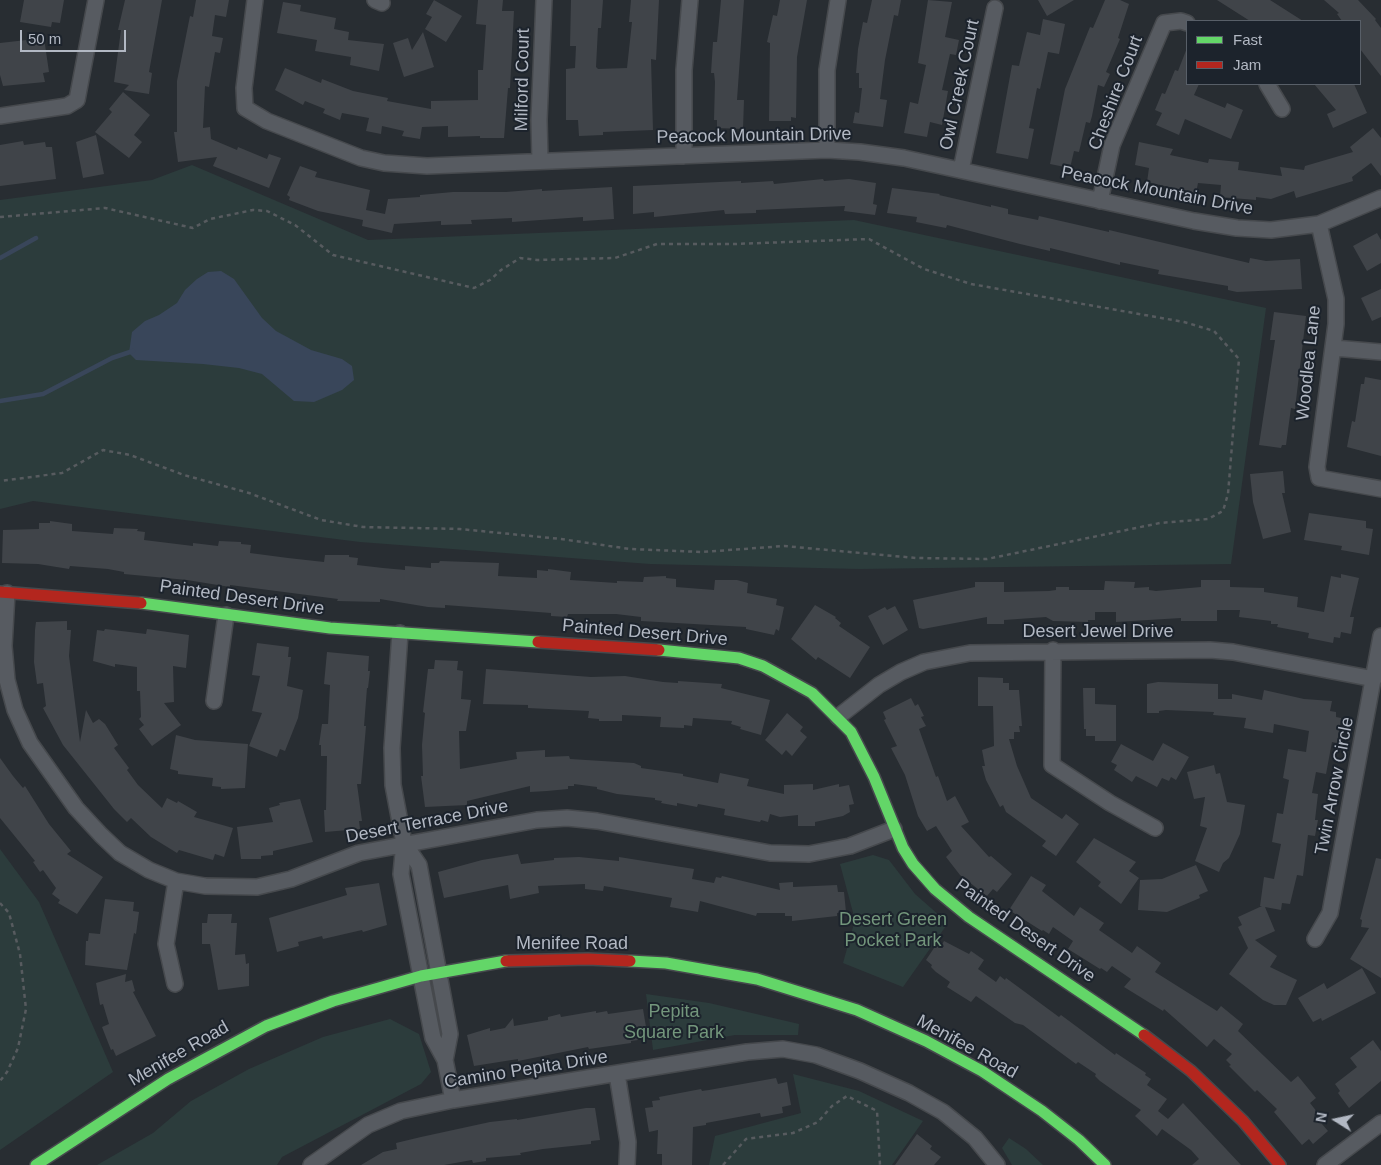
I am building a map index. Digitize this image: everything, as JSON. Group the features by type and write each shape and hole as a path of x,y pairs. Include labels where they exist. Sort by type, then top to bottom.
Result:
{"street":[{"path":"0,116 67,106 77,100 96,0"},
{"name":"Peacock Mountain Drive","path":"255,0 244,88 245,108 266,121 361,158 384,163 427,166 827,150 869,153 961,170 1237,228 1271,230 1320,224 1381,198"},
{"name":"Milford Court","path":"540,161 544,0"},
{"path":"684,156 684,70 690,0"},
{"path":"827,150 827,70 838,0"},
{"name":"Owl Creek Court","path":"961,170 996,8"},
{"name":"Cheshire Court","path":"1100,200 1112,145 1164,23 1181,21 1186,23"},
{"path":"1268,85 1282,109"},
{"name":"Woodlea Lane","path":"1320,224 1336,300 1334,348 1317,467 1319,478 1381,489"},
{"path":"1334,348 1381,352"},
{"name":"Painted Desert Drive","path":"3,592 136,602 330,628 687,651 727,656 757,664 782,675 812,693 838,717 850,732 867,762 894,829 912,864 950,903 1124,1020 1192,1071 1243,1121 1280,1165"},
{"name":"Desert Terrace Drive","path":"3,592 6,680 15,710 30,743 64,792 101,835 120,853 149,870 176,881 205,886 237,888 267,885 291,879 359,853 404,843 537,820 567,818 597,820 770,853 809,854 850,846 894,829"},
{"path":"214,701 226,615"},
{"path":"400,633 392,748 393,785 404,843 401,874 432,1038 446,1060"},
{"name":"Twin Arrow Circle","path":"1315,938 1330,913 1381,636"},
{"path":"1054,650 1052,765 1110,803 1155,828"},
{"name":"Desert Jewel Drive","path":"838,717 879,685 924,662 970,653 1054,650 1233,652 1374,679"},
{"path":"404,843 419,866 450,1034 446,1060 453,1100"},
{"path":"175,984 166,944 176,881"},
{"name":"Menifee Road","path":"36,1165 168,1079 266,1026 332,1001 421,976 508,961 588,959 666,963 757,979 857,1010 926,1041 982,1071 1042,1111 1079,1140 1105,1165"},
{"name":"Camino Pepita Drive","path":"310,1165 368,1125 401,1111 453,1100 747,1052 783,1050 816,1055 868,1074 943,1112 975,1138 997,1165"},
{"path":"617,1074 628,1142 627,1165"},
{"path":"1325,1165 1381,1123"}],"path":[{"path":"0,218 105,208 193,228 210,219 253,210 267,211 295,225 333,255 474,288 490,280 501,270 520,258 537,260 615,258 657,244 734,244 869,239 924,269 971,284 1184,322 1214,331 1239,359 1228,494 1223,511 1208,520 1160,523 987,559 916,558 784,546 702,552 630,549 561,539 460,529 362,527 321,520 249,493 184,475 130,455 103,450 62,473 0,481"},
{"path":"0,903 9,913 20,954 26,1008 18,1048 7,1072 0,1081"},
{"path":"724,1165 746,1139 793,1133 818,1122 832,1106 847,1096 877,1111 880,1165"}],"green space":[{"path":"192,165 368,240 854,220 1266,308 1231,564 859,569 650,564 360,542 33,501 0,509 0,200 152,180"},
{"path":"0,849 39,902 113,1072 0,1150"},
{"name":"Desert Green Pocket Park","path":"873,855 889,860 915,894 948,923 903,987 843,963 855,920 840,864"},
{"name":"Pepita Square Park","path":"646,994 709,1003 799,1024 798,1035 735,1035 653,1050"},
{"path":"390,1019 419,1034 431,1072 421,1084 282,1157 277,1165 97,1165 153,1133 191,1101 249,1069 323,1037"},
{"path":"793,1074 859,1091 923,1121 892,1165 709,1165 715,1136 801,1113"},
{"path":"1009,1138 1026,1149 1043,1165 1012,1165 1002,1148"}],"water":[{"path":"221,271 234,279 262,318 276,331 311,350 342,359 352,366 354,380 342,390 314,402 294,401 262,374 239,368 203,364 136,360 129,353 132,332 145,321 159,315 177,303 185,290 197,279 208,272"}],"building":[{"path":"24,0 64,0 60,23 52,22 51,27 20,22"},
{"path":"125,0 162,0 149,72 152,73 149,94 124,90 129,85 114,82 121,30 118,30"},
{"path":"196,0 229,0 226,17 215,15 212,36 223,38 220,53 215,52 209,87 205,86 203,128 210,127 211,139 237,150 238,147 267,159 269,154 281,158 269,188 213,166 217,157 178,162 174,132 177,132 177,81 190,16 193,17"},
{"path":"434,0 462,16 446,42 425,29 432,17 426,14"},
{"path":"478,0 503,0 502,11 514,11 510,88 508,88 504,138 480,138 480,136 448,137 448,126 422,127 420,139 402,136 404,131 382,126 381,134 366,131 369,118 342,113 340,120 323,113 325,109 305,101 303,105 275,90 285,68 321,83 322,79 353,91 388,98 387,101 431,109 431,101 478,100 478,70 483,70 486,25 476,24"},
{"path":"571,0 603,0 601,28 598,28 596,67 598,69 627,68 632,22 629,22 631,0 659,0 656,60 651,59 653,130 603,132 603,135 579,136 578,120 566,120 566,69 575,68 576,46 570,46"},
{"path":"721,0 744,0 737,100 744,100 743,129 717,128 717,120 714,120 715,82 714,73 711,73 713,42 717,42"},
{"path":"780,0 807,0 797,57 796,118 791,117 791,121 769,121 770,43 767,42 773,15 777,16"},
{"path":"872,0 901,0 898,16 894,15 885,60 880,99 887,100 883,127 853,123 855,112 859,113 862,88 859,88 859,73 856,73 858,49 863,22 867,23"},
{"path":"928,0 952,2 945,37 959,40 956,55 950,54 942,90 948,91 942,125 930,122 927,137 904,133 910,102 918,104 926,65 918,63"},
{"path":"1038,0 1074,0 1047,16"},
{"path":"1105,0 1120,0 1129,4 1118,38 1120,39 1106,72 1110,74 1104,87 1098,85 1090,123 1086,122 1079,152 1074,151 1070,168 1050,164 1065,89 1090,27 1093,28"},
{"path":"1217,0 1270,0 1301,20 1248,20"},
{"path":"1324,0 1358,0 1376,19 1381,28 1381,76 1361,50 1361,20 1341,20 1337,14 1339,13"},
{"path":"283,2 301,5 300,11 336,18 334,29 349,32 348,40 384,44 379,71 350,65 351,57 315,51 317,40 277,33"},
{"path":"1043,19 1065,24 1059,54 1048,52 1040,89 1037,88 1029,128 1034,129 1028,159 996,153 1012,65 1019,66 1027,32 1040,35"},
{"path":"423,32 434,67 404,77 393,43 408,38 412,50"},
{"path":"44,38 49,72 43,73 45,82 3,86 0,75 0,43"},
{"path":"1186,51 1186,85 1199,85 1194,95 1225,108 1227,103 1243,110 1231,139 1185,119 1179,135 1156,125 1162,113 1155,110 1162,93 1165,94 1175,70 1178,71"},
{"path":"1315,85 1354,85 1367,113 1333,128 1327,114 1336,110"},
{"path":"123,92 150,115 134,135 142,142 129,158 95,132 112,112 109,109"},
{"path":"1373,128 1381,138 1381,176 1371,163 1352,177 1353,181 1296,198 1294,191 1271,199 1256,197 1256,200 1220,197 1221,185 1198,183 1196,193 1147,182 1149,168 1135,165 1139,142 1173,149 1170,155 1208,163 1209,159 1239,162 1238,170 1282,176 1280,167 1304,170 1305,166 1353,152 1350,147"},
{"path":"96,135 104,174 83,178 76,142"},
{"path":"23,141 24,145 45,142 46,147 52,147 56,179 0,186 0,145"},
{"path":"300,166 317,172 315,177 370,190 366,210 385,214 388,199 420,197 420,195 453,192 506,192 542,189 542,191 612,187 614,219 583,221 583,217 512,222 512,218 471,220 472,224 441,225 441,221 394,224 392,233 362,226 363,220 318,211 289,200 290,197 287,195"},
{"path":"823,179 824,181 849,179 876,183 873,204 877,205 875,215 844,211 845,206 756,210 756,213 725,214 724,210 654,217 654,212 633,214 633,186 741,181 741,183 773,181 774,184"},
{"path":"892,188 940,194 991,207 991,205 1008,209 1008,214 1038,220 1039,216 1109,232 1109,230 1249,263 1250,258 1266,261 1300,259 1302,289 1237,292 1228,290 1228,286 1158,274 1159,270 1120,262 1120,265 1050,248 1050,251 947,225 946,228 916,222 917,217 887,213"},
{"path":"1377,233 1381,240 1381,263 1367,271 1353,246"},
{"path":"1381,289 1381,317 1372,321 1361,298"},
{"path":"1274,312 1306,316 1295,409 1291,408 1286,445 1282,445 1281,448 1259,445 1275,340 1270,340"},
{"path":"1365,377 1381,380 1381,456 1347,447 1352,421 1355,422 1361,384 1364,384"},
{"path":"1283,471 1285,493 1282,493 1291,532 1263,539 1253,502 1250,474"},
{"path":"1309,513 1366,521 1366,528 1373,529 1369,555 1341,550 1342,546 1304,540"},
{"path":"50,521 72,524 72,531 113,534 114,528 138,529 137,531 145,532 144,540 193,546 193,543 218,546 219,541 241,542 241,544 251,545 250,553 288,558 324,562 325,555 349,555 349,557 358,558 357,565 405,570 405,566 431,568 431,563 439,563 440,561 499,563 498,576 537,578 537,570 548,571 548,569 571,572 570,580 617,583 617,581 643,582 644,577 666,576 666,578 676,579 676,587 714,590 715,580 737,580 748,583 747,593 777,599 776,605 784,607 779,631 776,629 774,635 746,629 746,627 641,621 641,617 616,614 568,614 567,617 551,616 551,613 445,605 445,608 428,607 380,599 380,602 337,601 338,599 230,585 230,587 187,580 124,574 124,572 108,569 70,566 69,569 38,564 2,563 3,530 39,529 39,523 50,523"},
{"path":"1341,574 1359,578 1350,617 1354,617 1351,634 1341,632 1340,638 1334,637 1333,643 1308,638 1309,633 1277,627 1278,624 1271,624 1271,621 1239,617 1240,610 1217,610 1217,621 1181,621 1181,618 1116,622 1116,612 1095,612 1095,620 1088,620 1088,622 1053,621 1046,617 1004,620 1004,624 987,624 987,617 923,629 919,628 913,600 975,587 975,582 1004,582 1004,592 1049,591 1056,590 1056,587 1069,587 1069,590 1104,590 1105,581 1135,582 1134,588 1149,587 1149,590 1156,591 1201,587 1201,580 1230,580 1230,587 1264,588 1264,592 1298,597 1297,607 1324,612 1331,576 1341,578"},
{"path":"815,605 836,617 841,623 839,626 870,647 850,678 818,657 816,660 791,639"},
{"path":"895,606 908,630 883,645 868,616 885,607 887,610"},
{"path":"67,621 67,630 71,630 69,656 80,742 86,710 93,723 99,719 105,724 118,745 114,748 129,768 127,770 138,785 162,808 167,798 177,803 178,801 197,812 194,817 233,828 224,857 215,854 213,860 179,850 177,853 151,837 131,818 127,822 114,809 63,745 43,708 46,706 43,683 37,684 34,662 35,630 36,622"},
{"path":"105,629 146,634 147,629 189,635 186,668 173,666 174,702 164,703 181,725 152,746 139,729 144,725 139,719 141,717 140,691 137,691 137,667 115,664 115,667 93,661 97,630 104,631"},
{"path":"257,643 289,647 288,657 291,657 287,686 303,690 298,718 285,751 280,749 277,757 249,746 262,713 252,711 260,676 252,675"},
{"path":"327,652 369,656 368,671 370,671 367,688 361,784 357,784 362,821 359,821 360,829 325,832 324,810 326,810 327,756 321,756 321,745 319,745 322,724 328,724 330,685 324,684"},
{"path":"435,660 458,661 457,670 463,671 461,699 471,700 466,731 459,731 460,769 517,759 516,752 545,750 545,757 569,756 570,759 634,763 641,766 641,768 683,774 683,776 718,783 720,773 749,779 747,786 784,794 784,785 813,784 813,790 839,784 839,787 849,785 854,804 849,805 850,812 843,816 815,822 815,826 798,826 798,815 780,817 770,814 768,822 761,820 760,822 724,815 725,809 698,804 697,807 677,803 677,806 661,803 662,801 655,800 655,798 617,794 597,789 597,787 574,784 574,786 568,786 568,789 530,792 530,786 467,801 467,805 425,807 421,776 423,776 422,745 425,713 423,712 428,669 434,669"},
{"path":"486,669 591,677 625,676 663,682 678,683 678,681 722,684 721,688 770,700 761,735 740,729 741,727 731,724 732,721 693,718 692,726 684,725 684,728 660,727 661,717 622,715 622,721 599,721 599,719 588,718 589,711 528,708 528,705 483,704"},
{"path":"978,677 1003,678 1003,683 1009,683 1009,690 1019,690 1022,726 1019,726 1020,732 1014,732 1014,739 1009,739 1017,766 1031,798 1062,819 1066,814 1079,824 1056,856 1042,846 1046,841 1006,812 1003,805 1000,807 986,780 982,766 985,766 982,750 994,746 993,706 978,706"},
{"path":"1158,682 1218,684 1218,699 1232,699 1232,694 1262,700 1264,690 1304,699 1332,701 1330,711 1336,712 1336,717 1341,718 1337,743 1332,742 1326,774 1316,772 1312,793 1318,794 1315,820 1318,820 1315,836 1308,835 1303,876 1297,875 1290,904 1282,903 1281,910 1265,907 1275,931 1255,940 1277,956 1270,967 1297,980 1286,1005 1274,1005 1263,1000 1229,974 1248,948 1238,927 1242,925 1238,917 1262,906 1260,906 1264,877 1274,879 1281,844 1272,842 1277,813 1283,814 1289,780 1283,778 1288,749 1306,752 1309,731 1274,724 1273,733 1244,728 1246,718 1213,715 1214,712 1166,710 1159,711 1159,713 1147,713 1147,684"},
{"path":"1083,688 1095,688 1095,704 1116,705 1116,741 1095,741 1095,736 1086,736 1086,729 1084,729"},
{"path":"911,698 915,706 918,704 924,716 921,717 926,726 919,729 936,777 938,776 947,801 955,796 969,822 961,826 989,857 991,856 1012,874 997,892 993,889 987,896 960,875 946,857 952,851 936,826 927,831 918,816 905,775 891,748 897,746 884,720 886,719 883,712"},
{"path":"787,713 803,727 800,731 807,737 792,756 786,750 782,755 765,740"},
{"path":"176,735 195,740 248,744 245,788 221,789 221,787 212,786 213,778 178,774 178,771 170,769"},
{"path":"1163,743 1189,757 1176,780 1171,777 1169,781 1162,778 1157,787 1136,776 1132,782 1114,770 1117,765 1111,762 1121,744 1153,761"},
{"path":"0,758 23,788 25,786 49,824 71,851 67,854 103,877 77,914 58,903 60,900 52,894 56,888 43,870 40,872 33,862 35,861 0,818"},
{"path":"1214,765 1216,774 1220,773 1227,802 1245,805 1240,834 1229,858 1223,863 1219,872 1195,861 1207,828 1200,826 1205,797 1194,799 1187,772"},
{"path":"300,799 313,842 273,851 273,855 261,856 261,859 241,859 237,827 273,822 269,808 280,805 279,803"},
{"path":"1094,838 1136,862 1129,871 1139,878 1121,904 1098,886 1101,882 1076,862"},
{"path":"518,854 521,864 554,860 554,858 579,857 619,861 619,857 694,869 692,879 714,883 716,877 721,878 722,876 780,890 779,883 793,882 793,887 837,885 838,892 844,892 846,912 837,913 837,916 792,921 792,916 785,916 785,913 757,913 756,916 700,901 698,912 670,907 672,898 604,886 603,891 585,889 585,884 538,886 539,893 510,899 508,885 444,898 438,872 482,860"},
{"path":"1376,858 1381,859 1381,978 1350,959 1369,928 1361,927 1362,920 1360,919"},
{"path":"1196,865 1208,891 1199,895 1200,898 1167,912 1138,910 1140,880 1162,879"},
{"path":"1031,876 1046,885 1042,891 1074,916 1080,907 1104,923 1099,930 1132,953 1137,946 1161,963 1155,972 1217,1011 1221,1006 1243,1024 1238,1031 1291,1082 1298,1076 1316,1098 1310,1103 1325,1122 1322,1124 1328,1131 1313,1144 1309,1139 1302,1145 1274,1112 1277,1109 1257,1090 1255,1092 1229,1066 1231,1065 1226,1060 1232,1054 1214,1039 1207,1047 1164,1009 1163,1011 1124,987 1131,979 1112,966 1107,972 1100,969 1068,949 1073,941 1053,927 1049,934 1009,910"},
{"path":"379,883 387,925 363,932 362,930 323,939 322,936 298,942 299,946 277,952 269,918 347,895 345,888"},
{"path":"105,899 134,902 133,911 139,912 136,934 134,933 127,970 85,965 86,941 88,941 89,933 100,934"},
{"path":"208,914 232,914 231,923 237,923 235,955 245,954 246,964 249,963 249,986 218,990 210,944 202,944 202,923 207,923"},
{"path":"944,941 969,954 971,951 984,960 978,969 996,982 1000,976 1005,980 1006,978 1059,1017 1061,1015 1115,1055 1116,1053 1146,1073 1145,1075 1151,1079 1147,1085 1167,1099 1158,1111 1168,1119 1183,1103 1241,1165 1192,1165 1199,1159 1191,1150 1162,1129 1157,1136 1135,1116 1141,1110 1100,1081 1095,1076 1096,1074 1078,1062 1076,1064 1023,1025 1015,1023 976,996 971,1002 947,987 950,982 936,972 926,960 936,945 940,948"},
{"path":"1362,968 1376,993 1322,1021 1321,1018 1313,1022 1298,998 1324,983 1327,989"},
{"path":"126,974 125,982 132,980 135,991 133,992 156,1036 116,1056 113,1049 111,1050 102,1027 109,1024 103,1004 100,1005 96,983"},
{"path":"643,1009 647,1033 637,1035 638,1040 631,1041 631,1043 589,1049 588,1047 518,1061 518,1059 474,1066 467,1035 490,1028 490,1031 505,1028 513,1018 514,1026 548,1020 548,1017 560,1014 561,1017 596,1011 596,1013 607,1011 608,1014"},
{"path":"1373,1040 1381,1051 1381,1081 1349,1108 1338,1093 1340,1091 1335,1084 1357,1067 1350,1058"},
{"path":"776,1078 778,1084 787,1082 791,1105 782,1107 783,1113 761,1117 760,1113 693,1127 692,1165 662,1165 662,1154 657,1154 658,1130 649,1132 645,1108 653,1107 652,1101 660,1100 659,1097 701,1089 702,1091 709,1090"},
{"path":"595,1108 600,1140 591,1141 591,1144 543,1149 520,1153 521,1155 486,1158 486,1161 473,1163 472,1160 444,1165 361,1165 383,1152 397,1149 396,1143 490,1122 517,1120"},
{"path":"917,1134 932,1146 930,1149 941,1157 934,1165 895,1165"}],"waterway":[{"path":"0,258 36,238"},
{"path":"0,401 43,394 112,358 133,351"}],"traffic: fast":[{"path":"141,603 330,628 538,642"},
{"path":"659,650 739,658 763,666 812,693 851,732 874,777 903,848 913,864 935,889 969,917 1144,1035"},
{"path":"36,1165 168,1079 266,1026 333,1001 421,976 506,961"},
{"path":"630,961 666,963 757,979 857,1010 926,1041 982,1071 1042,1111 1079,1140 1105,1165"}],"traffic: jam":[{"path":"0,592 141,603"},
{"path":"538,642 659,650"},
{"path":"506,961 588,959 630,961"},
{"path":"1144,1035 1191,1071 1243,1121 1280,1165"}]}
